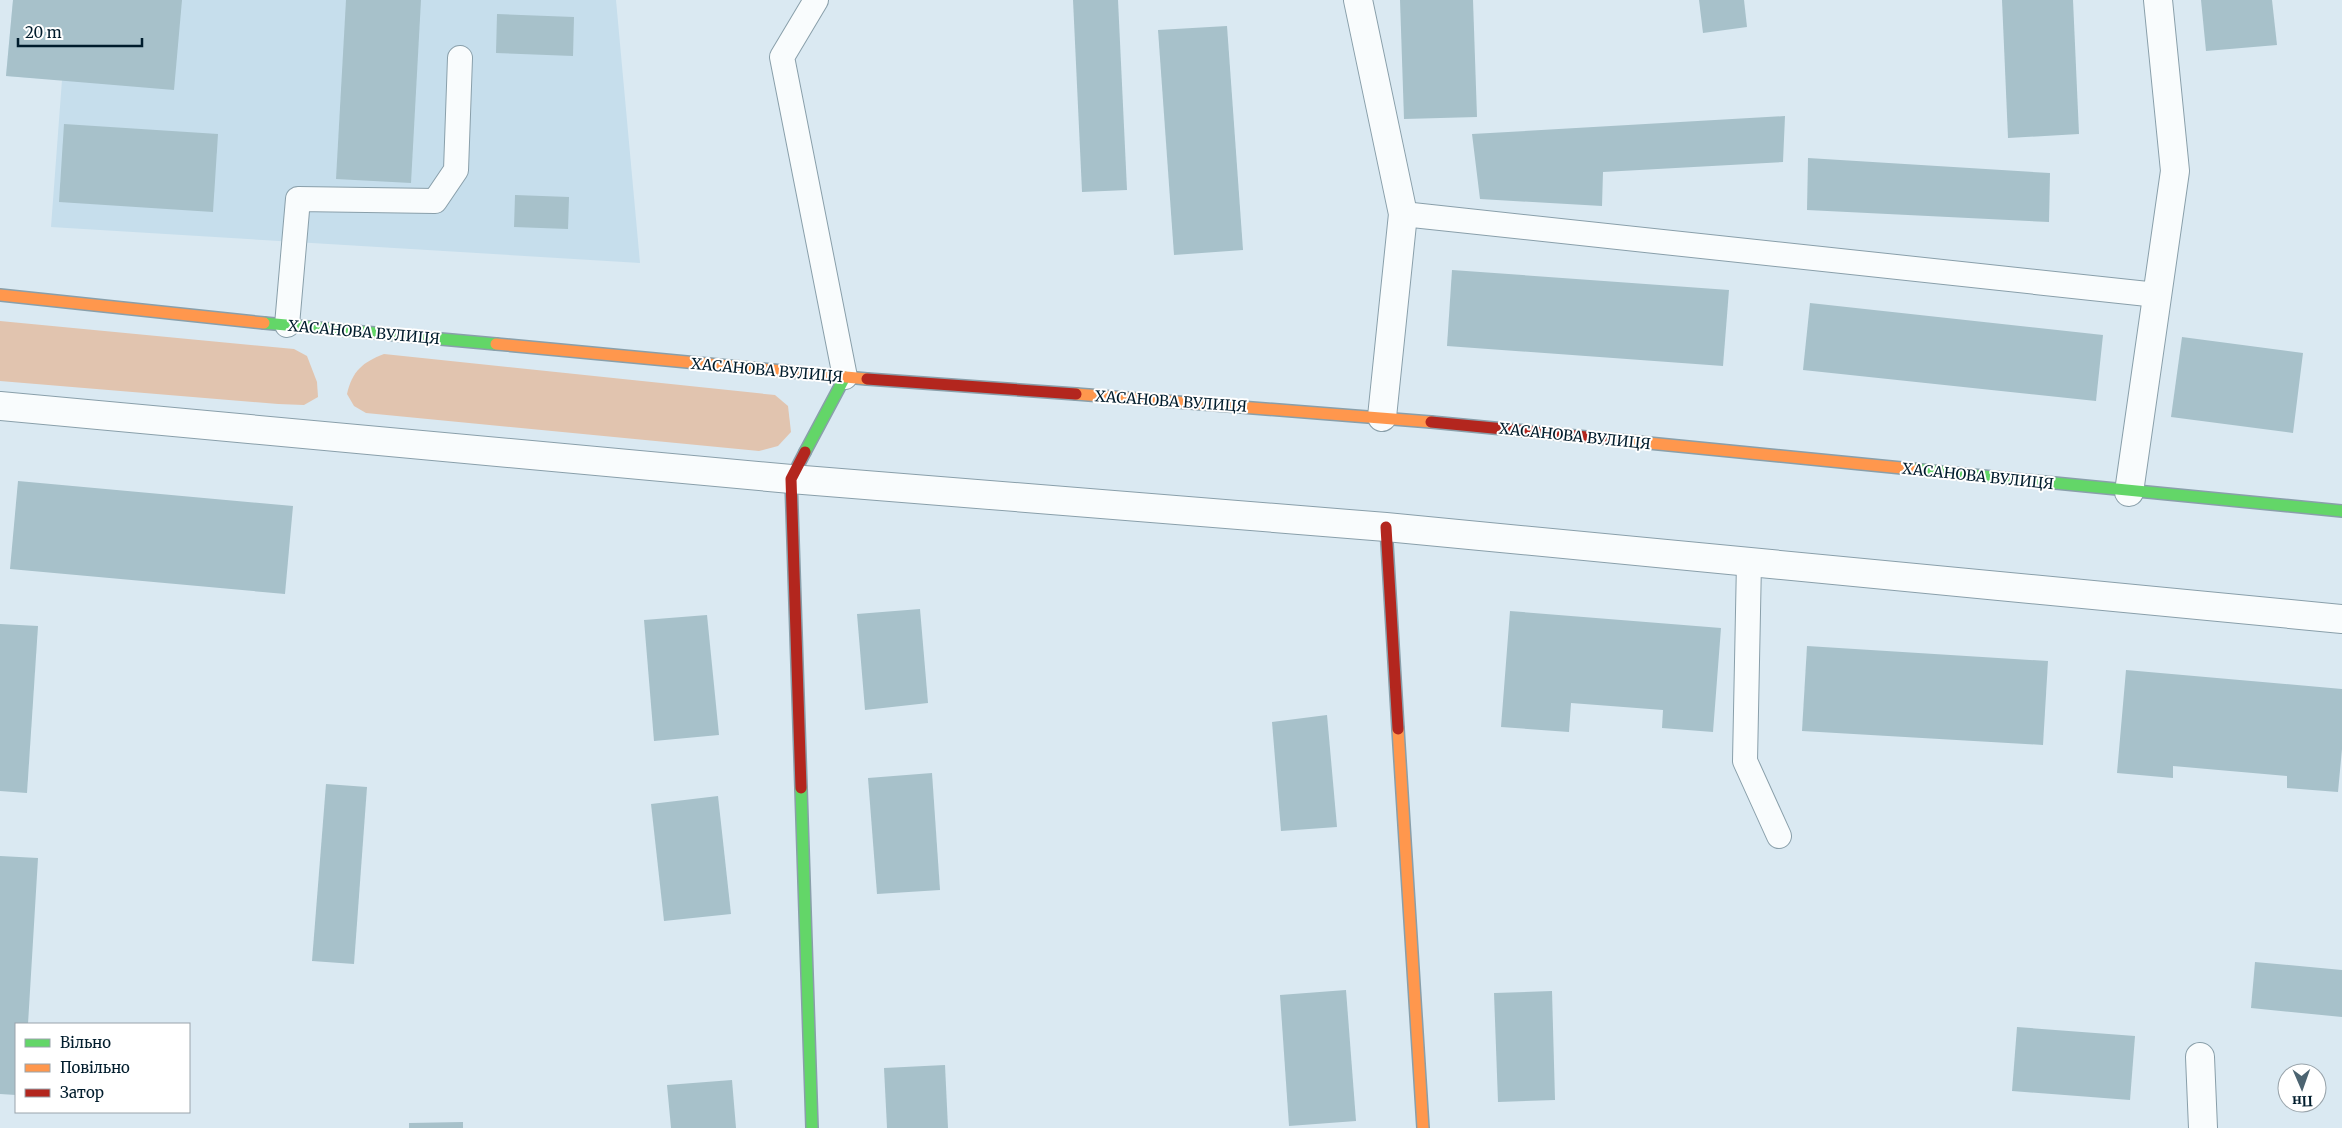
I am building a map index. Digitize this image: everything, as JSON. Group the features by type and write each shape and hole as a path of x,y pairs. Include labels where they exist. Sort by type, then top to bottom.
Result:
{"street":[{"path":"1358,0 1402,214 1382,416"},
{"path":"2129,492 2175,171 2158,0"},
{"name":"ХАСАНОВА ВУЛИЦЯ","path":"0,295 288,325 845,377 1382,416 2129,492 2342,511"},
{"path":"812,1128 791,479 845,377"},
{"path":"0,406 791,479 1386,527 2342,619"},
{"path":"1386,527 1423,1128"},
{"path":"2200,1057 2202,1128"}],"lane":[{"path":"816,0 782,57 845,377"},
{"path":"288,325 298,199 435,201 456,170 460,58"},
{"path":"1402,214 2157,295"},
{"path":"1749,562 1745,761 1779,836"}],"shaded area":[{"path":"13,0 616,0 640,263 51,227 62,80 6,76"},
{"path":"0,321 294,349 307,356 317,382 318,397 304,405 278,404 0,381"},
{"path":"384,354 775,395 788,406 791,432 778,446 759,451 366,413 354,406 347,394 349,386 359,368 370,360"}],"building":[{"path":"13,0 182,0 174,90 6,76"},
{"path":"346,0 421,0 411,183 336,179"},
{"path":"1073,0 1118,0 1127,190 1082,192"},
{"path":"1400,0 1473,0 1477,117 1404,119"},
{"path":"1699,0 1744,0 1747,27 1703,33"},
{"path":"2002,0 2073,0 2079,134 2008,138"},
{"path":"2201,0 2272,0 2277,45 2206,51"},
{"path":"497,14 574,17 573,56 496,53"},
{"path":"1227,26 1243,250 1174,255 1158,30"},
{"path":"1785,116 1783,162 1603,172 1602,206 1480,199 1472,134"},
{"path":"64,124 218,134 213,212 59,202"},
{"path":"1808,158 2050,173 2049,222 1807,210"},
{"path":"515,195 569,197 568,229 514,227"},
{"path":"1452,270 1729,290 1723,366 1447,346"},
{"path":"1810,303 2103,335 2096,401 1803,370"},
{"path":"2182,337 2303,353 2293,433 2171,417"},
{"path":"18,481 293,506 285,594 10,569"},
{"path":"920,609 928,703 865,710 857,614"},
{"path":"1510,611 1721,628 1713,732 1662,728 1663,710 1571,703 1569,732 1501,727"},
{"path":"707,615 719,735 654,741 644,620"},
{"path":"0,624 38,626 27,793 0,791"},
{"path":"1807,646 2048,661 2043,745 1802,731"},
{"path":"2126,670 2342,689 2342,749 2338,792 2287,788 2287,776 2173,766 2173,778 2117,773"},
{"path":"1327,715 1337,827 1281,831 1272,722"},
{"path":"932,773 940,890 877,894 868,778"},
{"path":"326,784 367,787 354,964 312,961"},
{"path":"718,796 731,914 664,921 651,804"},
{"path":"0,856 38,858 28,1023 15,1023 15,1095 0,1094"},
{"path":"2255,962 2342,970 2342,1017 2251,1008"},
{"path":"1346,990 1356,1121 1289,1126 1280,995"},
{"path":"1552,991 1555,1100 1498,1102 1494,993"},
{"path":"2017,1027 2135,1036 2130,1100 2012,1091"},
{"path":"945,1065 948,1128 887,1128 884,1068"},
{"path":"732,1080 736,1128 671,1128 667,1085"},
{"path":"463,1122 463,1128 409,1128 409,1123"}],"traffic: fast":[{"path":"264,323 496,344"},
{"path":"805,452 845,377"},
{"path":"1912,469 2342,511"},
{"path":"801,788 812,1128"}],"traffic: slow":[{"path":"0,295 264,323"},
{"path":"496,344 867,379"},
{"path":"1076,394 1431,422"},
{"path":"1618,440 1912,469"},
{"path":"1398,729 1423,1128"}],"traffic: jam":[{"path":"867,379 1076,394"},
{"path":"1431,422 1618,440"},
{"path":"801,788 791,479 805,452"},
{"path":"1386,527 1398,729"}]}
